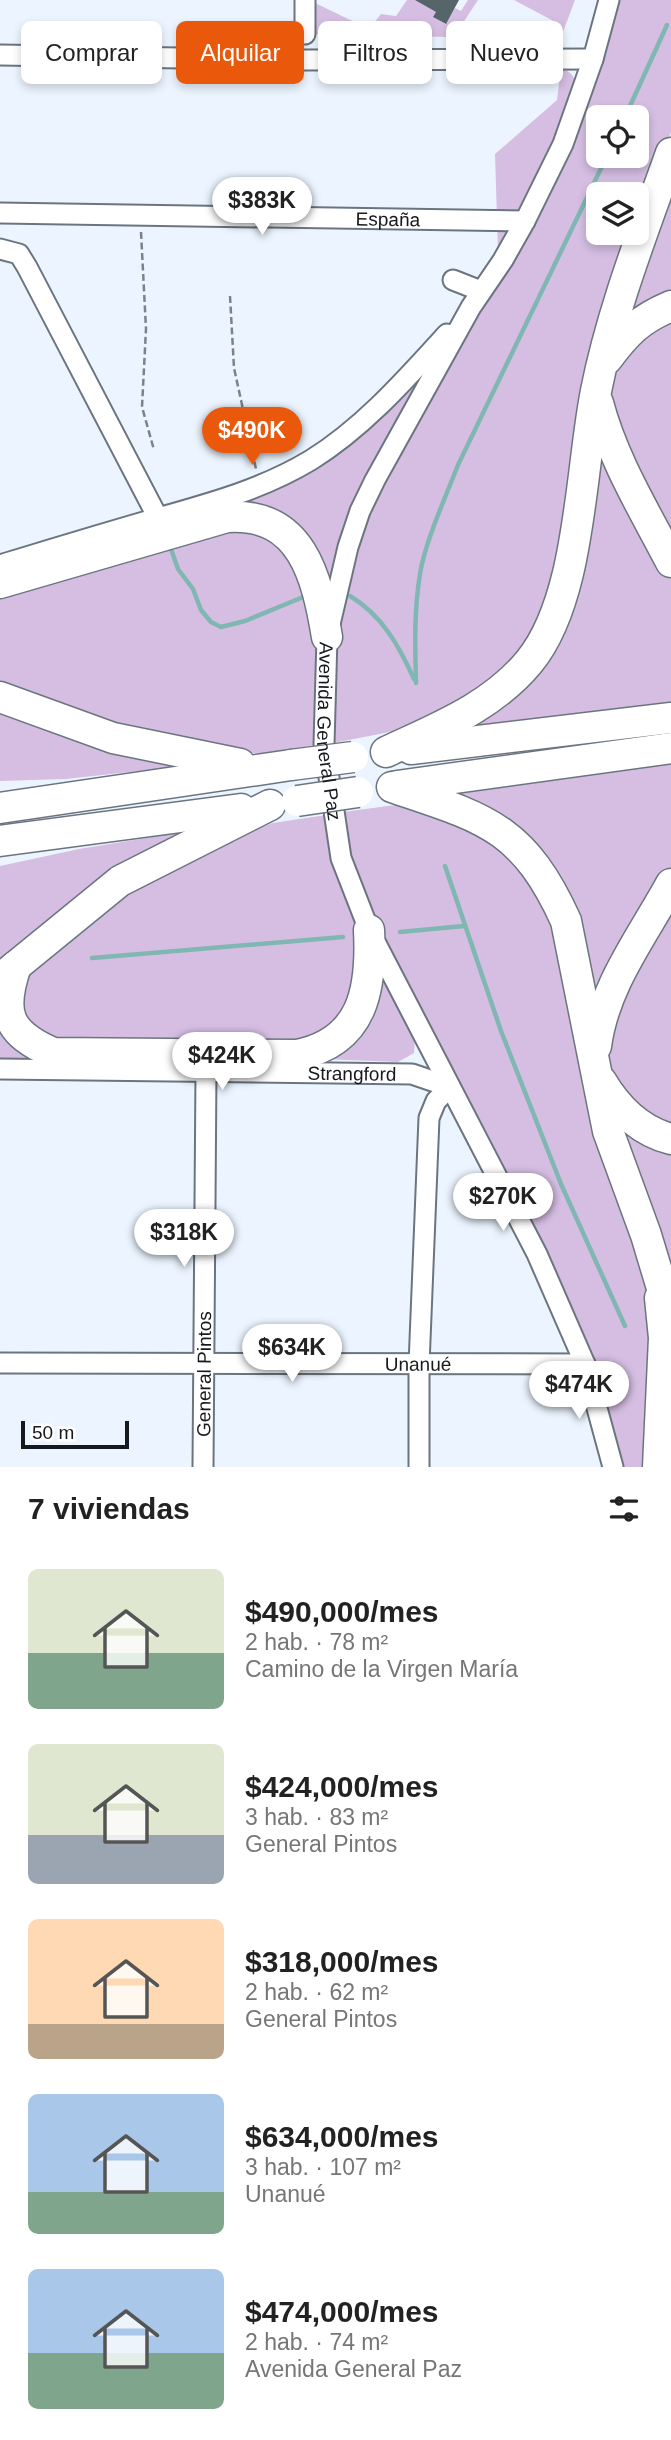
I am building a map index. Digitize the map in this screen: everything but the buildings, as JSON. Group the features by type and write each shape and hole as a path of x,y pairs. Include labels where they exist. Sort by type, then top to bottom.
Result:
{"highway":[{"path":"386,752 489,700 522,670 548,634 569,567 599,378 612,322 671,153"},
{"path":"671,306 649,315 627,332 599,378 606,433 671,562"},
{"path":"0,583 227,517 239,506 279,527 303,555 320,598 327,637"},
{"path":"0,696 113,738 278,767"},
{"path":"0,808 386,752 668,719"},
{"path":"0,841 670,748"},
{"path":"392,787 470,813 496,827 515,842 533,862 551,889 566,921 608,1131 671,1318"},
{"path":"0,791 70,797"},
{"path":"283,803 120,881 8,972 4,1004 8,1017 18,1032 50,1061 297,1055 308,1062 320,1049 338,1037 356,1016 366,995 371,966 369,930"},
{"path":"0,856 75,831"},
{"path":"671,884 616,978 606,1001 597,1032 595,1065 612,1099 629,1117 647,1129 671,1139"},
{"path":"656,1270 664,1338 658,1467"}],"street":[{"path":"305,0 305,34"},
{"name":"Avenida General Paz","path":"608,0 593,59 563,144 526,220 476,299 360,511 348,547 327,637 324,744 341,858 369,930 537,1254 584,1364 613,1467"},
{"path":"0,55 304,60 593,59"},
{"name":"España","path":"0,213 526,220"},
{"path":"0,249 19,254 27,267 158,518"},
{"path":"0,565 158,518 239,506 260,486 311,460 351,432 420,364 476,299 453,279"},
{"name":"Strangford","path":"0,1069 50,1061 206,1071 308,1062 412,1074 450,1087"},
{"name":"General Pintos","path":"203,1467 206,1071"},
{"path":"419,1467 419,1365 429,1118 436,1101 450,1087"},
{"name":"Unanué","path":"0,1363 584,1364"}],"path":[{"path":"140,215 146,329 142,407 154,450"},
{"path":"230,296 234,369 260,486"}],"shaded area":[{"path":"407,0 424,0 422,4 436,12 434,17 446,22 446,37 432,37 432,21 375,21 381,14 396,16"},
{"path":"468,0 478,0 464,21 447,21 455,8 461,11"},
{"path":"514,0 575,0 563,32 563,21 553,21"},
{"path":"619,0 671,0 671,132 649,198 649,182 586,182 586,245 633,245 607,324 552,600 508,674 416,727 333,743 337,637 368,515 419,417 535,224 558,176 601,63"},
{"path":"313,2 352,21 318,21 318,34 304,34 304,21"},
{"path":"563,69 571,74 575,84 557,135 498,251 495,154 557,100 559,84 563,84"},
{"path":"671,179 671,291 655,298 621,323 649,245"},
{"path":"671,321 671,546 613,430 608,383 623,356 657,328"},
{"path":"425,368 350,511 327,589 236,505"},
{"path":"597,430 671,579 671,705 429,738 521,683"},
{"path":"246,525 292,551 318,636 315,745 262,754 154,741 0,688 0,590"},
{"path":"0,704 211,763 66,779 0,781"},
{"path":"671,759 671,869 593,1017 568,903 436,791"},
{"path":"395,805 417,806 491,834 547,895 648,1274 652,1467 622,1467 593,1364 377,926 351,858 343,812"},
{"path":"326,815 360,931 357,996 316,1042 56,1045 29,1032 15,990 22,974 162,866 273,823"},
{"path":"220,826 0,969 0,866 79,849"},
{"path":"671,902 671,1126 635,1104 614,1079 605,1054 619,989"},
{"path":"380,971 415,1039 414,1053 398,1062 323,1059"},
{"path":"0,1022 39,1058 0,1058"},
{"path":"614,1120 649,1147 671,1155 671,1286"}],"waterway":[{"path":"630,105 667,25"},
{"path":"416,683 415,628 418,588 431,534 458,465 601,168"},
{"path":"171,549 178,569 193,589 201,610 211,622 221,627 245,621 308,595"},
{"path":"350,596 371,612 388,632 414,679"},
{"path":"445,866 501,1031 561,1184 625,1326"},
{"path":"400,932 464,926"},
{"path":"92,958 343,937"}]}
